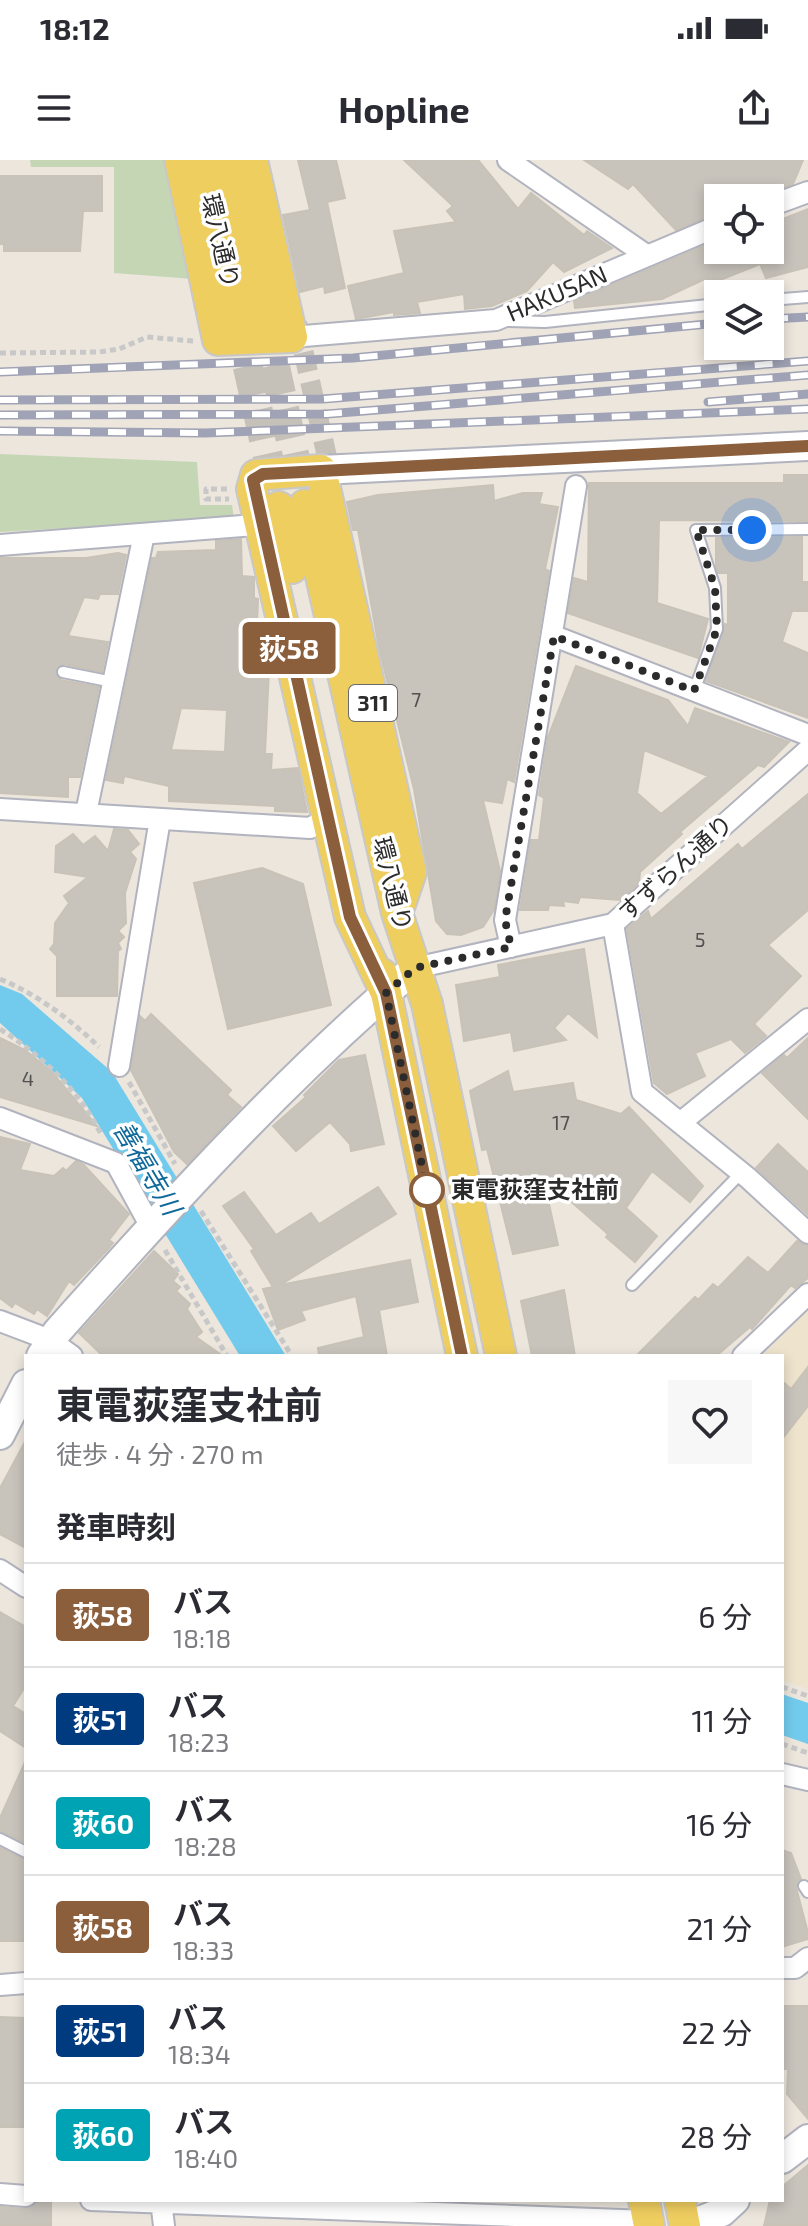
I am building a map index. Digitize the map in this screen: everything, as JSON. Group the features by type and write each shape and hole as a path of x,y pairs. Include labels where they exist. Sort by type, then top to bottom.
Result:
{"main road":[{"path":"180,160 240,328 292,337 252,160"},
{"name":"環八通り","path":"202,160 240,328"},
{"name":"環八通り","path":"229,160 240,328"},
{"name":"311","path":"386,993 350,917 252,489 256,475 321,470 411,872 397,913"},
{"name":"環八通り","path":"462,1354 386,993 292,506 397,913 427,1004 501,1354"},
{"path":"680,2202 684,2226"}],"street":[{"path":"517,163 646,255"},
{"path":"784,201 808,192"},
{"name":"HAKUSAN","path":"292,337 496,320 704,232"},
{"path":"321,470 808,446"},
{"path":"511,947 505,920 554,636 576,486"},
{"path":"0,545 255,525 264,538"},
{"path":"86,813 144,534"},
{"path":"554,636 802,732"},
{"name":"すずらん通り","path":"54,1351 154,1224 321,1051 415,968 613,924 808,750"},
{"path":"0,809 310,828 328,818"},
{"path":"119,1066 160,819"},
{"path":"613,924 642,1092 808,1233"},
{"path":"680,1123 808,1019"},
{"path":"0,1118 116,1163 154,1224"},
{"path":"745,1354 808,1294"},
{"path":"0,1321 54,1351"},
{"path":"0,1435 24,1388"},
{"path":"0,1570 24,1586"},
{"path":"784,1774 808,1780"},
{"path":"784,1968 795,1968 808,1958"},
{"path":"0,1985 24,1983"},
{"path":"784,2157 808,2139"},
{"path":"0,2194 24,2196"},
{"path":"124,2202 160,2202"},
{"path":"161,2202 164,2226"},
{"path":"187,2202 469,2213 647,2216 684,2226 722,2212 733,2202"}],"lane":[{"path":"784,299 808,297"},
{"path":"496,320 545,322 704,305"},
{"path":"694,691 717,629 715,588 696,530 808,529"},
{"path":"63,672 113,682"},
{"path":"632,1285 741,1173"},
{"path":"0,1839 24,1851"}],"path":[{"path":"0,353 99,352 119,349 147,337 168,341 240,328"},
{"path":"0,979 25,990 74,1024 119,1066 187,1191 291,1354"},
{"path":"0,1029 44,1059 76,1094 116,1163"},
{"path":"154,1224 226,1354"},
{"path":"784,1688 808,1696"},
{"path":"784,1745 808,1753"}],"shaded area":[{"path":"808,1311 808,1689 784,1681 784,1354 764,1354"}],"green space":[{"path":"30,160 168,160 193,279 114,273 114,167 31,167"},
{"path":"0,454 197,462 200,505 232,505 234,518 0,532"}],"water":[{"name":"善福寺川","path":"0,985 22,994 112,1072 285,1354 239,1354 82,1098 0,1023"},
{"path":"784,1695 808,1703 808,1744 784,1736"}],"building":[{"path":"298,160 336,160 345,198 327,202 345,288 325,293 324,286 300,292 283,215 310,210"},
{"path":"404,160 478,160 518,209 531,193 584,235 587,231 612,248 564,272 553,262 527,291 492,306 465,309 464,294 417,302 420,313 394,315 394,312 356,319 348,286 404,273 394,231 456,222 447,211 453,206"},
{"path":"584,160 803,160 793,184 784,188 784,184 704,184 704,219 676,230 633,184 628,189"},
{"path":"0,176 102,176 102,211 83,211 80,251 4,251 4,244 0,244"},
{"path":"808,209 808,267 766,278 760,264 784,264 784,219"},
{"path":"704,246 704,264 760,264 720,280 707,278 662,299 575,308 574,301"},
{"path":"784,475 808,475 808,521 659,520 657,603 708,619 698,658 568,613 574,578 588,582 589,483 784,483"},
{"path":"493,485 494,501 523,493 542,493 539,504 558,507 545,569 549,571 514,782 507,779 502,803 483,800 500,871 494,910 483,927 461,935 447,934 436,921 414,789 379,648 358,530 353,530 347,502 378,495"},
{"path":"802,537 802,582 808,582 808,611 792,611 782,642 808,653 808,718 706,681 725,624 728,625 728,573 718,573 716,538"},
{"path":"241,539 242,576 254,577 254,598 258,599 256,652 262,652 262,669 269,669 265,754 272,754 271,770 298,768 307,812 275,811 275,806 169,801 169,786 124,776 123,783 106,780 152,558 156,558 158,552 216,550 216,541","holes":["181,708 227,710 225,752 171,750"]},
{"path":"118,553 126,555 118,594 100,594 98,599 84,597 68,636 108,642 102,672 64,664 55,671 61,680 99,687 80,777 68,777 68,797 0,793 0,558 86,558"},
{"path":"576,666 668,700 688,726 695,708 789,742 764,767 758,765 680,832 682,834 640,872 639,884 621,900 580,897 578,903 563,901 564,906 549,905 548,910 520,910 531,840 539,840 544,798 539,795 548,737","holes":["644,750 708,776 661,814 637,793"]},
{"path":"808,794 808,910 768,945 801,976 754,1024 766,1036 745,1053 731,1039 695,1053 705,1076 667,1094 654,1083 627,929 648,911 651,919 738,844 742,849"},
{"path":"114,829 128,830 139,844 130,852 136,859 125,893 126,923 118,931 124,937 118,943 121,949 118,951 117,996 57,996 57,956 50,949 54,944 55,923 69,903 64,896 88,877 55,872 56,846 73,834 83,845 95,836 108,851"},
{"path":"262,868 303,884 331,1005 228,1029 194,883"},
{"path":"584,949 597,1037 568,1013 554,1028 566,1040 514,1051 511,1032 464,1041 456,985 500,977 498,965"},
{"path":"151,1014 231,1090 227,1095 241,1107 187,1164 174,1152 131,1070 140,1016 145,1021"},
{"path":"0,1038 25,1050 51,1071 97,1126 0,1097"},
{"path":"808,1038 808,1119 762,1073 784,1055 787,1058"},
{"path":"365,1055 384,1144 351,1151 350,1144 330,1122 296,1151 273,1126 306,1097 304,1095 339,1060"},
{"path":"508,1071 513,1092 573,1083 576,1100 621,1114 629,1107 703,1186 690,1202 652,1171 626,1208 657,1236 635,1262 543,1177 558,1245 513,1254 487,1149 482,1150 470,1091"},
{"path":"0,1137 30,1144 20,1170 54,1176 63,1168 66,1171 76,1161 84,1165 129,1214 109,1240 113,1243 74,1285 69,1281 47,1316 37,1309 34,1314 15,1303 12,1307 0,1298"},
{"path":"778,1144 808,1172 808,1215 756,1168"},
{"path":"378,1187 396,1214 280,1285 410,1260 418,1302 379,1310 387,1354 319,1354 318,1348 364,1337 356,1296 301,1311 305,1320 278,1330 263,1289 273,1287 251,1251 254,1249 223,1206 244,1192 276,1235 311,1213 319,1224"},
{"path":"797,1241 808,1246 808,1278 795,1288 791,1285 752,1329 750,1327 718,1354 638,1354 695,1297 698,1300 713,1284 718,1288 748,1257 768,1273"},
{"path":"154,1251 178,1274 173,1281 180,1287 176,1291 190,1304 187,1309 202,1332 196,1337 220,1354 101,1354 79,1333"},
{"path":"564,1290 575,1354 532,1354 521,1301"},
{"path":"808,1367 808,1406 784,1436 784,1383 791,1389"},
{"path":"24,1444 24,1547 0,1534 0,1488"},
{"path":"0,1612 24,1626 24,1688 13,1706 24,1713 24,1747 0,1731"},
{"path":"24,1764 24,1842 0,1831 0,1818"},
{"path":"0,1848 24,1859 24,1941 0,1941"},
{"path":"784,1851 791,1853 801,1879 796,1887 808,1939 784,1946"},
{"path":"784,2006 808,2006 808,2119 787,2094 788,2069 784,2069"},
{"path":"0,2017 24,2018 24,2127 0,2127"},
{"path":"808,2165 808,2226 764,2226 770,2202 784,2202 784,2185"},
{"path":"37,2202 51,2202 51,2226 0,2226 0,2207 26,2209"}],"tunnel":[{"path":"265,321 305,505"},
{"path":"238,322 279,507"},
{"path":"297,323 332,479"}],"railway":[{"path":"784,318 808,317"},
{"path":"0,372 353,358 704,324"},
{"path":"0,400 323,399 808,361"},
{"path":"0,415 327,414 808,375"},
{"path":"708,402 808,394"},
{"path":"0,431 205,433 808,409"}],"bus line":[{"name":"荻58","path":"462,1354 386,993 350,917 252,489 253,480 256,475 263,474 808,446"}],"place":[{"name":"東電荻窪支社前","path":"427,1190"}],"route":[{"path":"427,1190 386,993 415,968 511,947 505,920 554,636 694,691 717,629 715,588 696,530 752,530"}]}
